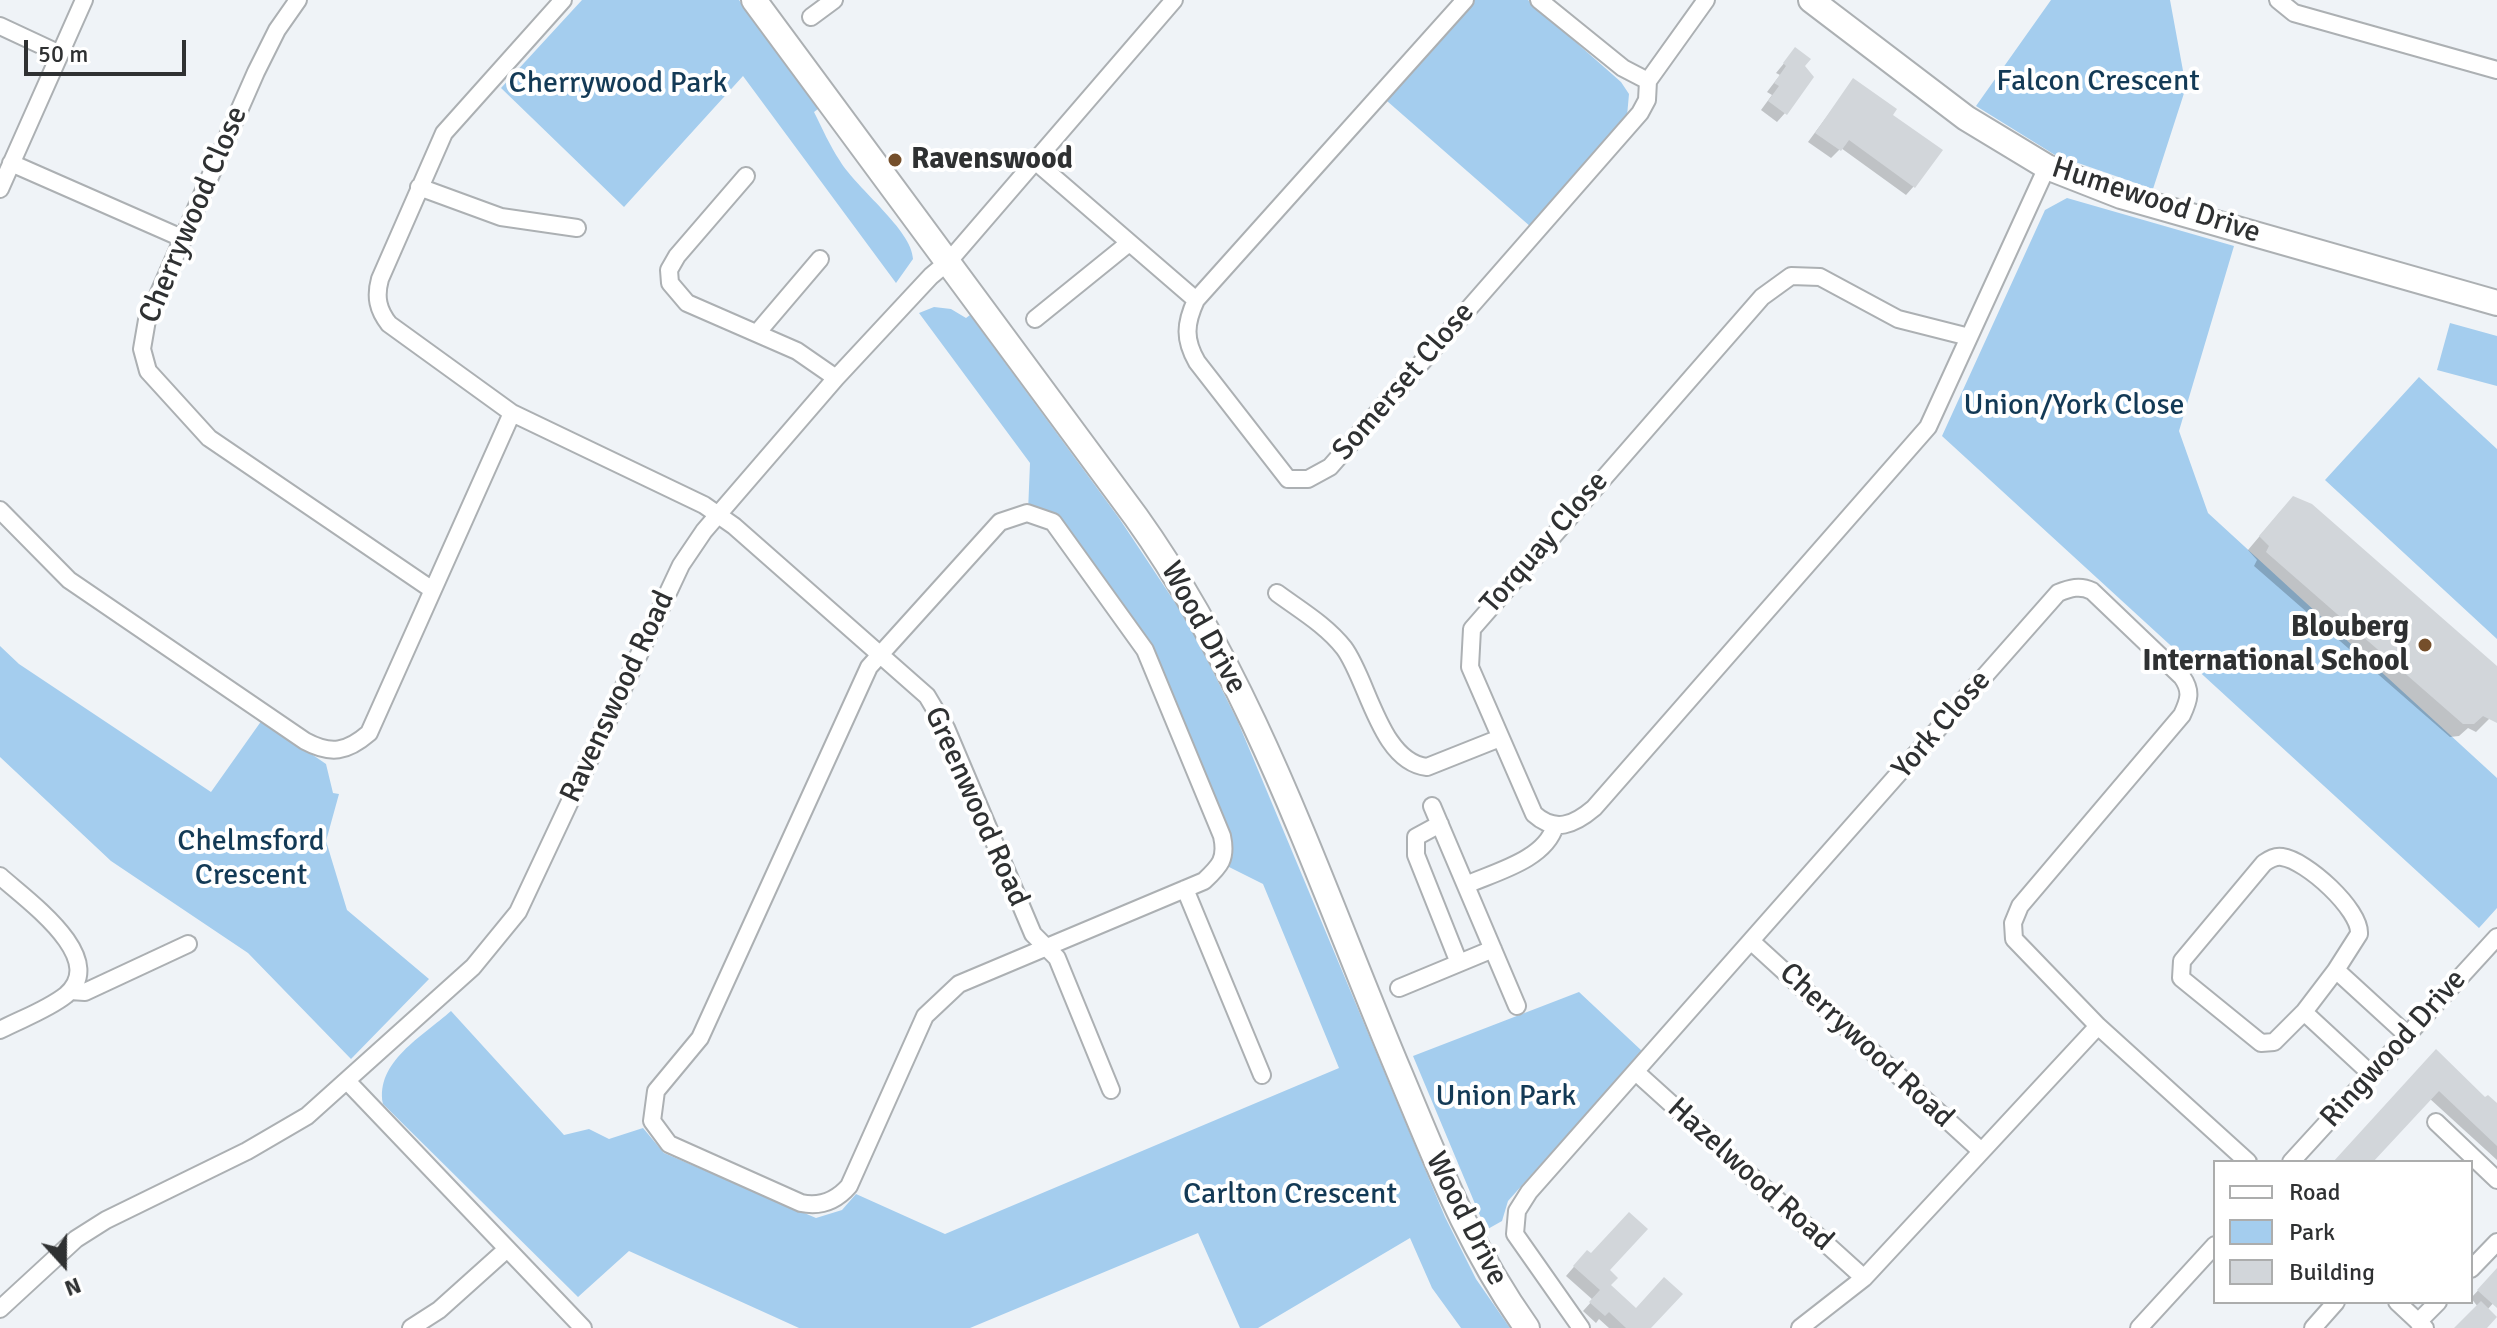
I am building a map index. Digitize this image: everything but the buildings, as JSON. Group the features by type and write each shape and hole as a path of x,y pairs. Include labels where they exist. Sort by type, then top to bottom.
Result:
{"street":[{"path":"0,189 84,0"},
{"name":"Cherrywood Close","path":"298,0 256,72 144,329 143,360 153,380 226,451 431,589"},
{"path":"563,0 444,133 419,187 501,217 577,228"},
{"name":"Wood Drive","path":"754,0 1161,553 1221,653 1252,718 1447,1189 1473,1245 1527,1328"},
{"path":"811,17 834,0"},
{"name":"Ravenswood Road","path":"0,1309 76,1239 106,1220 247,1151 307,1116 473,967 510,925 681,565 718,515 836,378 931,276 949,261 1174,0"},
{"name":"Somerset Close","path":"1465,0 1196,300 1186,333 1197,362 1281,473 1294,481 1317,475 1330,467 1640,113 1647,100 1648,81 1706,0"},
{"path":"1539,0 1623,68 1648,81"},
{"name":"Humewood Drive","path":"1811,0 1966,118 2047,167 2121,196 2497,303"},
{"path":"2278,0 2294,13 2497,70"},
{"path":"0,26 60,54"},
{"path":"1035,161 1196,300"},
{"path":"11,163 184,239"},
{"path":"1466,885 1531,856 1548,841 1555,826 1576,821 1594,808 1928,427 2047,167"},
{"path":"746,176 677,256 669,270 670,283 687,303 797,351 836,378"},
{"name":"Greenwood Road","path":"419,187 376,291 378,304 389,324 512,413 718,515 927,696 938,712 1033,934 1057,958 1111,1090"},
{"path":"1035,319 1129,243"},
{"path":"757,333 820,259"},
{"name":"Torquay Close","path":"1555,826 1542,821 1527,804 1470,667 1469,640 1479,616 1780,280 1791,276 1820,277 1898,319 1969,337"},
{"path":"0,510 69,580 321,750 348,750 369,733 512,413"},
{"path":"1027,513 1053,522 1145,650 1222,836 1225,852 1222,864 1204,881 1185,889 959,984 932,1007 849,1186 835,1199 817,1205 801,1203 669,1144 655,1130 651,1111 656,1091 684,1062 700,1038 869,667 1000,522 1027,513"},
{"name":"York Close","path":"1581,1328 1520,1245 1515,1222 1529,1192 2058,593 2085,588 2182,677 2189,693 2182,715 2014,914 2012,932 2019,947 2098,1026 2246,1160"},
{"path":"1277,593 1317,621 1347,652 1383,729 1395,747 1415,765 1437,764 1500,738"},
{"path":"1432,806 1517,1006"},
{"path":"1440,824 1416,837 1416,855 1459,963"},
{"path":"2280,857 2296,862 2341,898 2359,920 2359,934 2336,970 2304,1012 2274,1042 2261,1043 2183,982 2180,973 2182,961 2264,863 2280,857"},
{"path":"0,876 69,942 79,969 70,991"},
{"path":"1185,889 1262,1075"},
{"name":"Ringwood Drive","path":"2293,1160 2497,937"},
{"name":"Cherrywood Road","path":"1752,942 1980,1150"},
{"path":"0,1030 70,991 85,992 188,944"},
{"path":"1399,988 1493,949"},
{"path":"2336,970 2407,1035"},
{"path":"2304,1012 2371,1074"},
{"path":"1800,1328 1864,1278 2098,1026"},
{"name":"Hazelwood Road","path":"1637,1073 1864,1278"},
{"path":"347,1081 583,1328"},
{"path":"2436,1122 2497,1180"},
{"path":"2474,1259 2497,1242"},
{"path":"2139,1328 2213,1247"},
{"path":"411,1328 439,1310 507,1249"},
{"path":"2313,1328 2334,1304"},
{"path":"2399,1304 2422,1325 2437,1304"}],"green space":[{"name":"Cherrywood Park","path":"582,0 739,0 818,109 814,112 840,161 904,235 913,259 896,283 743,76 624,207 501,88"},
{"path":"1474,0 1528,0 1621,82 1629,94 1627,116 1531,227 1387,101"},
{"name":"Falcon Crescent","path":"2051,0 2170,0 2186,87 2153,189 2055,155 1976,106"},
{"name":"Union/York Close","path":"2067,198 2234,246 2179,431 2208,513 2497,778 2497,908 2479,928 1942,436 2045,210"},
{"name":"Carlton Crescent","path":"934,307 951,309 966,318 970,315 1119,518 1190,625 1238,722 1445,1217 1476,1279 1510,1328 1461,1328 1432,1288 1410,1238 1258,1328 1240,1328 1198,1233 970,1328 799,1328 629,1251 578,1297 383,1104 382,1089 394,1063 415,1040 451,1011 564,1135 589,1129 609,1139 643,1128 664,1153 816,1218 842,1210 856,1194 945,1234 1339,1068 1263,884 1223,864 1226,852 1160,675 1054,520 1028,512 1030,463 919,313"},
{"path":"2450,323 2497,336 2497,386 2437,370"},
{"path":"2419,377 2497,449 2497,639 2325,480"},
{"name":"Chelmsford Crescent","path":"0,646 19,664 211,792 262,720 326,764 333,793 339,794 326,841 347,910 429,979 351,1059 248,953 111,861 0,757"},
{"name":"Union Park","path":"1579,992 1642,1051 1508,1201 1502,1221 1486,1230 1413,1056"}],"place":[{"name":"Ravenswood","path":"895,160"},
{"name":"Blouberg International School","path":"2425,645"}]}
